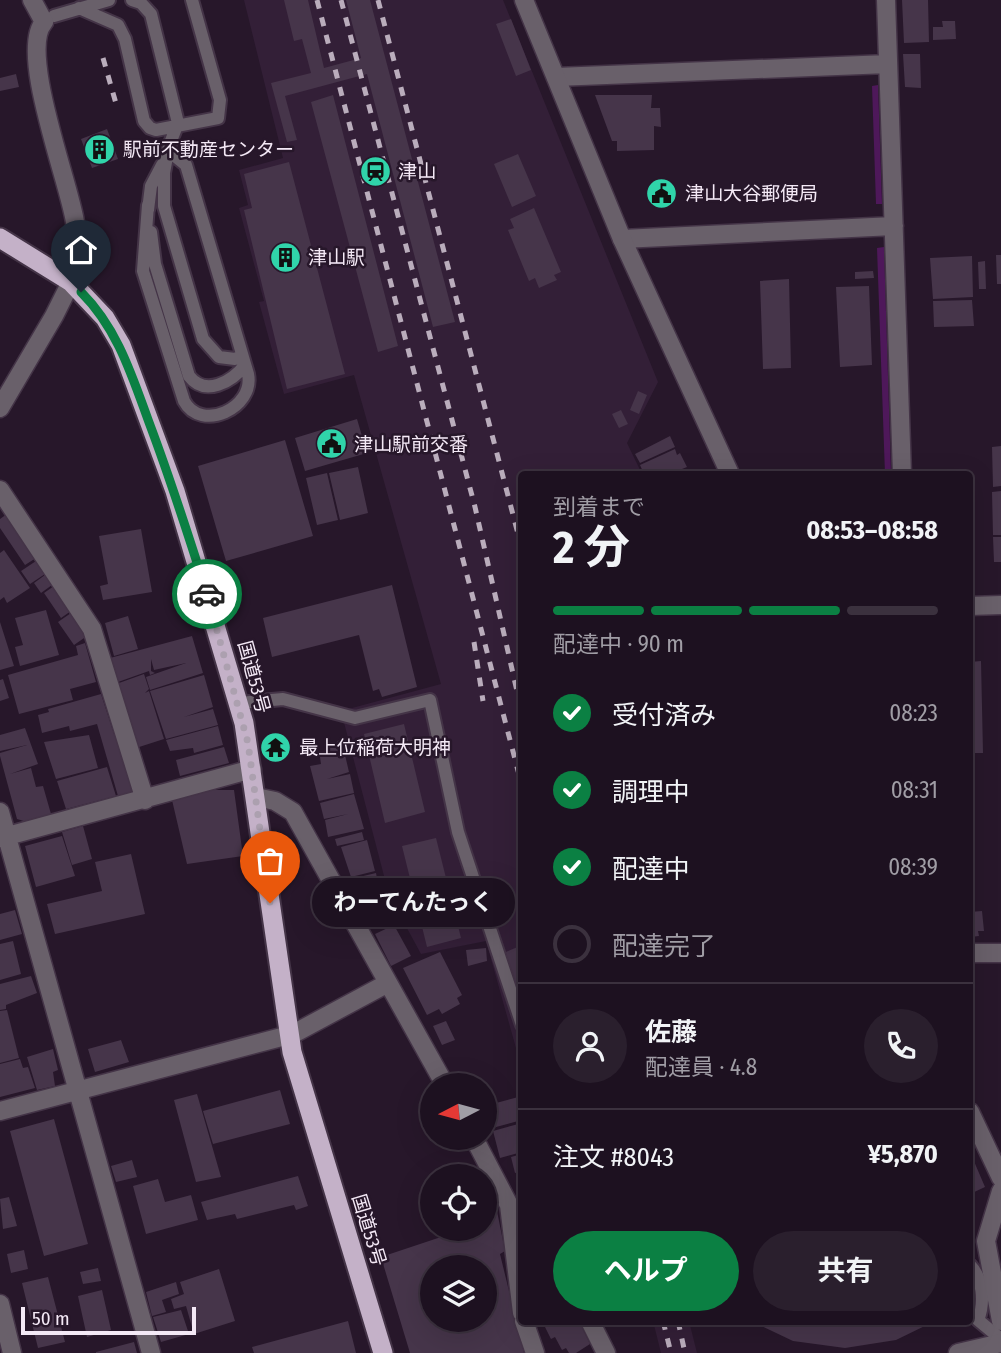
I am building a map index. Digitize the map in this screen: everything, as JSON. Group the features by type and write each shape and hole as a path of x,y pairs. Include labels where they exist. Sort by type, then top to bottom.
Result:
{"highway":[{"name":"国道53号","path":"0,238 71,282 105,318 121,345 175,491 239,703 252,769 288,1035 383,1353"}],"street":[{"path":"0,408 71,282 75,255 75,221 46,110 36,49 37,30 49,19 32,0"},
{"path":"524,0 622,239 729,471"},
{"path":"886,0 902,471"},
{"path":"556,77 888,64"},
{"path":"622,239 894,226"},
{"path":"0,490 92,629 145,800"},
{"path":"973,606 1001,605"},
{"path":"4,837 252,769"},
{"path":"256,797 275,801 293,812 438,1073"},
{"path":"0,812 4,837 79,1089 151,1353"},
{"path":"973,953 1001,953"},
{"path":"0,1111 288,1035 388,983"},
{"path":"973,1118 1001,1178"},
{"path":"481,1150 515,1208 518,1253"},
{"path":"1001,1191 986,1241 1001,1321"},
{"path":"0,1304 12,1353"},
{"path":"525,1325 535,1353"},
{"path":"592,1325 606,1353"},
{"path":"957,1353 1001,1341"}],"lane":[{"path":"49,19 76,4 109,0"},
{"path":"132,0 141,3 150,14 178,123 169,146 164,173 164,206 203,340 219,357 243,361"},
{"path":"76,4 118,25 124,39 144,121 150,128 163,129 178,123 218,118 220,108 192,0"},
{"path":"170,152 186,165 249,388 238,406 205,416 188,408 143,271 151,186 170,152"},
{"path":"148,205 155,264 189,376 198,385 211,386 234,378 243,361"},
{"path":"239,703 283,699 355,718 430,700 458,832 518,1013"},
{"path":"973,1268 977,1272 983,1308 978,1320 1001,1341"}],"shaded area":[{"path":"244,0 503,0 658,382 627,443 641,471 518,471 518,1055 486,941 421,954 389,895 341,711 441,684 354,375 284,394 259,302 264,301 239,208 248,205 239,170 283,158"},
{"path":"878,85 882,204 876,204 872,86"},
{"path":"884,247 891,471 885,471 877,248"},
{"path":"654,1325 690,1325 697,1353 661,1353"}],"building":[{"path":"284,0 308,0 324,68 361,58 346,0 370,0 455,322 433,327 367,74 285,96 297,140 287,142 271,83 311,73 302,39 294,41"},
{"path":"902,0 928,0 929,42 904,43"},
{"path":"511,19 531,70 516,76 496,24"},
{"path":"942,21 955,21 956,39 933,40 933,27 943,27"},
{"path":"903,54 920,54 921,88 905,87"},
{"path":"16,74 19,87 0,91 0,78"},
{"path":"333,95 398,346 378,352 311,102"},
{"path":"595,95 652,95 651,108 660,108 661,127 654,126 654,150 617,151 617,141 612,141"},
{"name":"駅前不動産センター","path":"107,129 118,159 92,168 81,139"},
{"path":"518,154 536,196 512,207 494,164"},
{"name":"津山駅","path":"289,162 345,374 287,389 244,210 252,208 244,174"},
{"path":"534,208 561,272 554,275 557,280 539,288 535,278 529,281 508,230 514,228 510,219"},
{"path":"996,255 1001,255 1001,284 997,284"},
{"path":"972,256 973,297 933,299 930,258"},
{"path":"985,261 986,289 979,289 978,262"},
{"path":"873,271 874,278 855,279 855,272"},
{"path":"789,279 791,368 763,369 760,281"},
{"path":"869,286 872,365 840,367 836,287"},
{"path":"972,300 974,326 934,327 933,301"},
{"path":"638,391 647,395 639,414 630,410"},
{"path":"621,410 628,424 619,428 612,414"},
{"name":"津山駅前交番","path":"357,419 367,453 305,471 295,438"},
{"path":"670,436 675,447 640,463 635,454"},
{"path":"285,440 313,536 226,561 198,466"},
{"path":"1001,446 1001,486 993,487 992,447"},
{"path":"675,449 687,467 683,471 643,471 640,465"},
{"path":"358,467 368,513 340,520 329,473"},
{"path":"327,473 338,520 317,525 306,478"},
{"path":"1001,491 1001,535 993,535 992,492"},
{"path":"7,514 36,558 25,565 0,528 0,519"},
{"path":"141,529 152,592 103,600 100,586 108,584 99,536"},
{"path":"993,537 1001,537 1001,562 994,562"},
{"path":"4,550 30,588 7,603 4,597 0,600 0,553"},
{"path":"36,561 45,574 30,584 21,571"},
{"path":"45,575 52,585 41,593 34,583"},
{"path":"392,585 417,687 382,697 379,689 373,691 359,635 272,657 263,618"},
{"path":"54,586 71,611 61,618 44,593"},
{"path":"46,610 59,655 20,666 15,647 23,645 15,618"},
{"path":"71,613 87,636 74,645 58,622"},
{"path":"128,616 138,649 114,656 105,623"},
{"path":"0,622 14,666 0,670"},
{"path":"192,636 203,673 150,690 146,677 186,663 154,670 151,659 151,671 155,673 150,675 149,671 118,682 110,658"},
{"path":"85,643 96,682 70,689 73,700 19,714 8,675 78,655 76,646"},
{"path":"981,661 983,753 973,753 973,662"},
{"path":"144,674 149,689 145,693 149,691 164,739 136,748 119,683"},
{"path":"204,675 213,707 184,717 213,709 218,725 166,739 150,691"},
{"path":"3,679 9,698 0,701 0,680"},
{"path":"101,694 114,734 117,734 133,792 118,796 97,724 70,731 69,726 42,733 38,715 49,712 48,709"},
{"path":"404,724 425,812 385,823 364,734"},
{"path":"218,726 223,745 194,753 193,748 170,751 166,740"},
{"path":"25,728 38,764 10,774 31,768 36,787 43,786 51,814 27,822 17,819 0,756 0,753 27,745 0,751 0,735"},
{"path":"89,735 98,768 56,779 44,742"},
{"path":"341,738 349,772 327,779 350,774 354,793 319,801 310,766 321,764 320,757"},
{"path":"224,747 229,763 180,776 176,760"},
{"path":"107,767 116,796 66,809 57,781"},
{"path":"210,790 234,790 243,856 187,864 172,800"},
{"path":"354,794 364,829 328,837 325,820 348,814 324,819 320,803"},
{"path":"83,826 92,859 72,865 62,832"},
{"path":"362,832 364,840 337,846 335,839"},
{"path":"62,836 75,876 36,887 25,846"},
{"path":"436,838 461,938 427,947 402,846"},
{"path":"367,840 375,871 351,877 341,847"},
{"path":"131,854 145,914 55,934 47,904 102,891 95,862"},
{"path":"376,873 381,899 364,902 359,877"},
{"path":"384,900 389,926 377,927 372,902"},
{"path":"15,910 22,934 0,940 0,914"},
{"path":"982,911 984,931 978,931 979,936 973,937 973,912"},
{"path":"394,925 411,956 391,966 375,934"},
{"path":"13,941 21,974 0,980 0,944"},
{"path":"518,947 518,1009 501,954"},
{"path":"486,948 487,961 468,966 466,950"},
{"path":"440,952 462,995 457,998 460,1004 442,1014 439,1009 427,1015 403,968"},
{"path":"31,976 37,993 0,1010 0,984"},
{"path":"7,1010 19,1058 0,1063 0,1011"},
{"path":"446,1021 455,1040 442,1045 433,1026"},
{"path":"121,1040 129,1062 95,1072 88,1049"},
{"path":"53,1049 58,1070 53,1072 55,1086 37,1090 27,1057"},
{"path":"20,1059 23,1068 28,1067 35,1088 0,1097 0,1064"},
{"path":"280,1090 290,1124 213,1144 203,1111"},
{"path":"197,1094 221,1177 196,1182 174,1100"},
{"path":"518,1097 518,1121 497,1127 497,1103"},
{"path":"54,1119 88,1244 44,1256 10,1131"},
{"path":"518,1124 518,1153 500,1158 497,1130"},
{"path":"518,1155 518,1172 515,1173 511,1157"},
{"path":"973,1159 985,1187 973,1193"},
{"path":"132,1160 137,1177 116,1182 111,1166"},
{"path":"298,1176 308,1206 296,1210 294,1205 237,1219 235,1214 207,1220 201,1202"},
{"path":"158,1179 165,1202 191,1195 198,1220 146,1234 133,1186"},
{"path":"9,1197 17,1226 3,1229 0,1199"},
{"path":"497,1211 505,1251 500,1254 524,1353 410,1353 381,1257 429,1241 497,1241"},
{"path":"24,1250 28,1269 11,1273 7,1254"},
{"path":"98,1268 101,1281 83,1284 80,1272"},
{"path":"219,1269 235,1321 194,1334 186,1306 174,1309 171,1299 184,1294 180,1282"},
{"path":"48,1277 65,1342 38,1348 22,1283"},
{"path":"176,1282 179,1294 162,1300 166,1312 152,1316 146,1292"},
{"path":"102,1290 111,1330 87,1337 78,1296"},
{"path":"181,1310 189,1334 161,1342 153,1317"},
{"path":"348,1321 356,1353 254,1353 252,1347"},
{"path":"581,1325 590,1344 576,1353 569,1353 566,1348 562,1350 555,1337 551,1339 545,1327"},
{"path":"759,1325 927,1325 896,1340 845,1348 793,1341"},
{"path":"134,1342 137,1353 96,1353 96,1352"}],"railway":[{"path":"317,0 518,771"},
{"path":"341,0 475,507 518,695"},
{"path":"378,0 518,534"},
{"path":"103,58 117,107"},
{"path":"474,642 483,701"},
{"path":"664,1325 671,1353"},
{"path":"679,1325 685,1353"}],"way so far":[{"path":"207,594 244,723 270,903"}],"place":[{"name":"駅前不動産センター","path":"100,149"},
{"name":"津山","path":"375,171"},
{"name":"津山大谷郵便局","path":"662,193"},
{"name":"津山駅","path":"285,257"},
{"name":"津山駅前交番","path":"331,444"},
{"name":"最上位稲荷大明神","path":"276,747"},
{"name":"わーてんたっく","path":"270,903"}],"route":[{"path":"81,292 105,318 121,345 175,491 207,594"}]}
